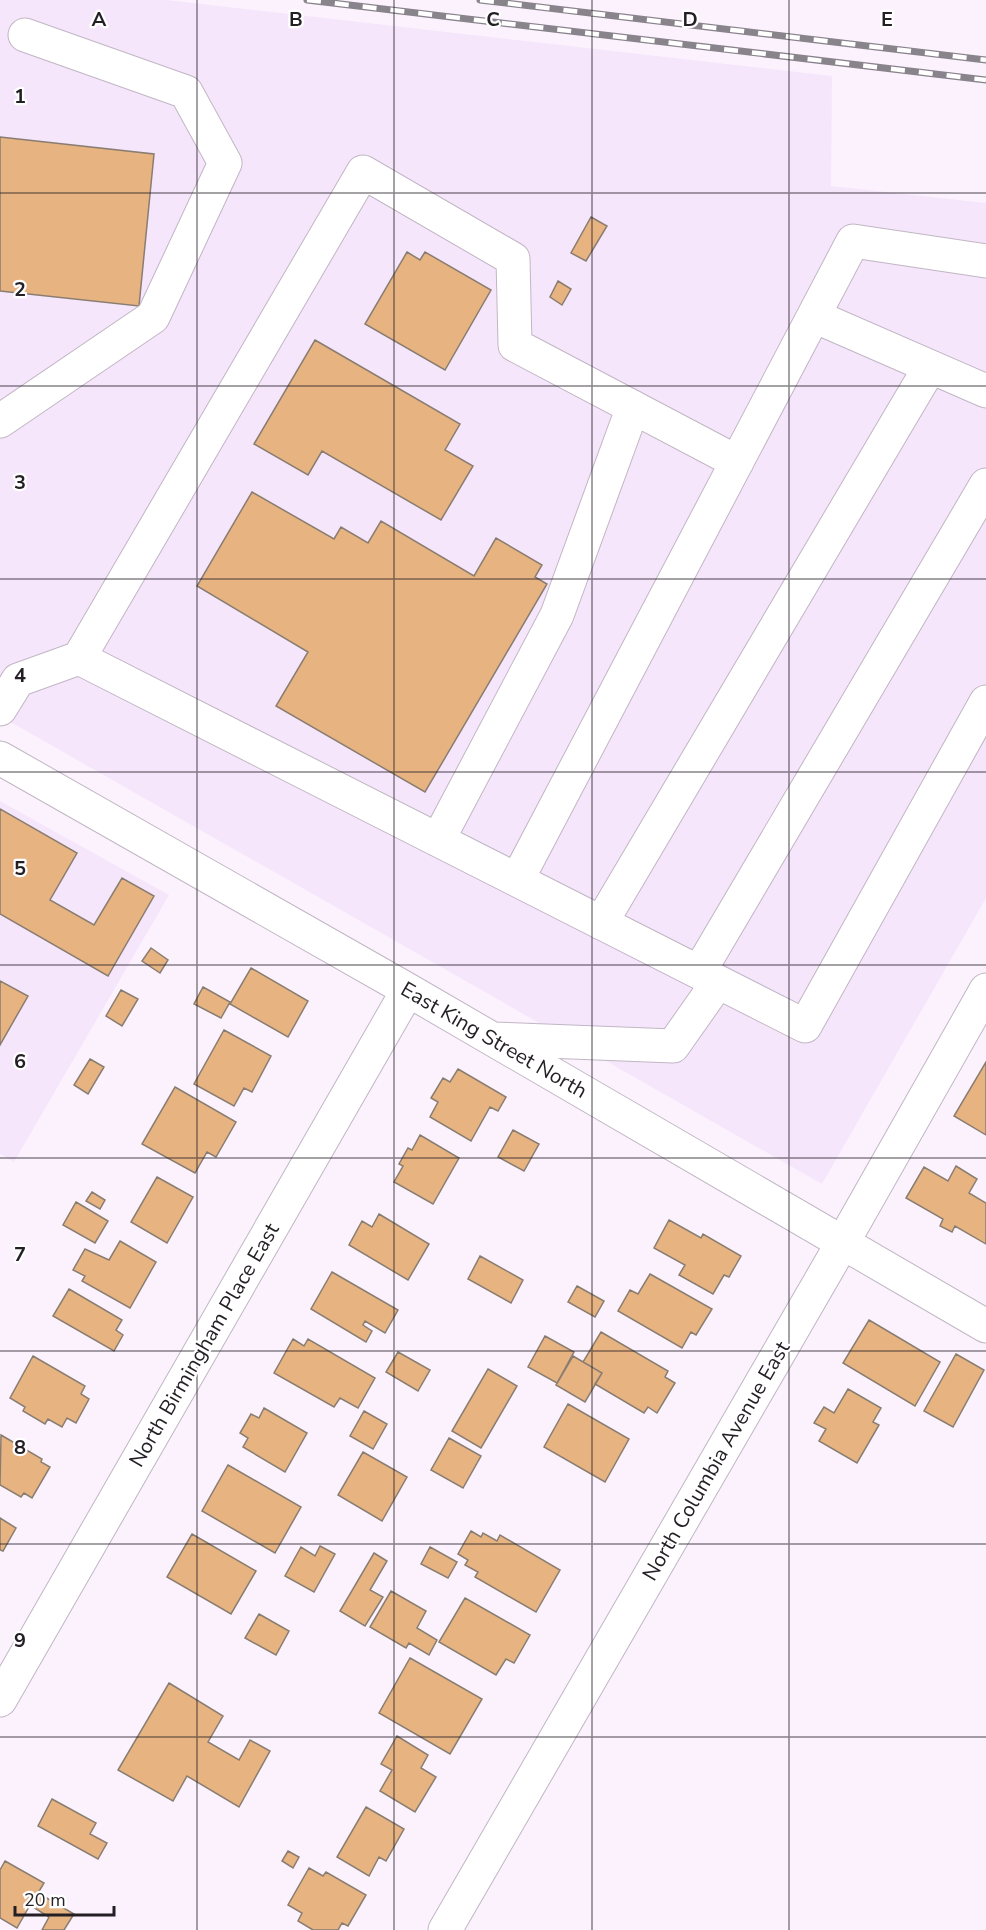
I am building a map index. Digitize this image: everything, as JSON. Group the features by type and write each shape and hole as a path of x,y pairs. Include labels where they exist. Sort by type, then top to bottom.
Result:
{"street":[{"path":"0,421 153,317 225,163 186,92 24,35"},
{"path":"0,710 18,680 79,658 363,172 513,259 514,345 737,462"},
{"path":"517,880 853,241 986,261"},
{"path":"814,316 986,392"},
{"path":"601,922 930,367"},
{"path":"438,840 557,615 633,407"},
{"path":"491,1038 673,1046 708,977 986,485"},
{"path":"79,658 805,1026 986,702"},
{"name":"East King Street North","path":"0,759 408,990 986,1326"},
{"name":"North Birmingham Place East","path":"0,1700 408,990"},
{"name":"North Columbia Avenue East","path":"445,1930 986,990"}],"shaded area":[{"path":"0,0 167,0 832,76 831,186 986,203 986,898 822,1184 0,716"},
{"path":"0,801 169,895 14,1162 0,1154"}],"building":[{"path":"0,137 154,154 139,306 0,291"},
{"path":"591,217 607,226 586,261 571,253"},
{"path":"407,252 420,260 425,252 491,290 445,370 365,324"},
{"path":"558,281 571,289 562,305 550,297"},
{"path":"315,340 460,424 445,450 473,466 441,520 322,451 308,475 254,444"},
{"path":"252,492 334,539 341,527 368,543 381,521 474,576 496,538 542,565 535,577 547,584 425,792 276,706 308,652 197,586"},
{"path":"0,809 77,853 50,900 94,925 122,878 154,896 108,976 0,914"},
{"path":"151,948 168,960 160,973 142,961"},
{"path":"251,968 308,1001 288,1037 230,1004"},
{"path":"0,981 28,996 0,1045"},
{"path":"203,987 230,1002 221,1018 194,1004"},
{"path":"121,990 138,999 122,1026 106,1016"},
{"path":"224,1030 271,1056 252,1092 244,1088 234,1106 194,1084"},
{"path":"90,1059 104,1067 88,1094 74,1085"},
{"path":"986,1062 986,1135 954,1116"},
{"path":"458,1069 506,1097 498,1111 490,1107 471,1141 430,1117 438,1102 431,1098 443,1078 450,1082"},
{"path":"175,1087 236,1122 216,1157 207,1152 195,1173 142,1144"},
{"path":"513,1130 539,1144 524,1171 498,1157"},
{"path":"420,1135 459,1158 433,1204 394,1182 403,1166 399,1164 408,1148 412,1150"},
{"path":"956,1166 977,1179 969,1193 986,1203 986,1244 955,1226 952,1232 940,1226 943,1219 906,1198 924,1167 948,1181"},
{"path":"157,1177 193,1197 167,1243 131,1222"},
{"path":"92,1192 105,1200 100,1209 86,1201"},
{"path":"76,1202 108,1221 95,1243 63,1225"},
{"path":"379,1214 429,1244 408,1280 349,1245 362,1221 372,1227"},
{"path":"669,1220 701,1238 703,1234 741,1256 729,1277 724,1275 713,1294 679,1275 685,1265 654,1248"},
{"path":"120,1241 156,1262 130,1308 82,1281 85,1276 73,1270 85,1249 109,1260"},
{"path":"480,1256 523,1280 511,1303 468,1279"},
{"path":"332,1272 398,1310 385,1333 365,1321 363,1325 372,1331 366,1342 311,1309"},
{"path":"650,1274 712,1309 696,1335 691,1332 682,1348 618,1311 630,1290 638,1294"},
{"path":"577,1286 604,1301 595,1317 568,1302"},
{"path":"69,1289 122,1320 116,1330 123,1335 114,1351 53,1316"},
{"path":"869,1320 940,1362 915,1406 843,1363"},
{"path":"601,1332 668,1371 665,1377 675,1383 657,1413 648,1407 644,1413 595,1384 602,1373 583,1362"},
{"path":"545,1336 574,1352 557,1383 528,1367"},
{"path":"293,1339 304,1346 308,1339 375,1378 358,1408 340,1398 334,1407 274,1373"},
{"path":"398,1352 430,1370 418,1391 386,1372"},
{"path":"956,1354 984,1370 953,1427 924,1411"},
{"path":"33,1356 85,1386 81,1394 89,1399 76,1423 67,1418 62,1427 48,1419 45,1424 23,1411 25,1407 10,1398"},
{"path":"573,1356 602,1373 585,1402 556,1385"},
{"path":"488,1369 517,1386 481,1448 452,1431"},
{"path":"848,1389 881,1408 873,1422 879,1425 857,1463 819,1441 826,1429 814,1423 824,1407 834,1413"},
{"path":"568,1404 629,1439 605,1482 544,1447"},
{"path":"264,1408 307,1433 285,1472 243,1447 248,1438 240,1433 251,1414 259,1418"},
{"path":"364,1411 387,1424 373,1449 350,1436"},
{"path":"1,1435 42,1459 41,1462 50,1467 32,1498 24,1493 21,1497 0,1485"},
{"path":"449,1438 481,1456 463,1488 431,1470"},
{"path":"363,1452 407,1477 382,1521 338,1495"},
{"path":"228,1465 301,1507 275,1553 202,1511"},
{"path":"0,1518 16,1528 3,1551 0,1550"},
{"path":"471,1531 481,1537 483,1533 497,1541 500,1535 560,1570 536,1612 475,1577 478,1572 465,1565 468,1560 458,1554"},
{"path":"192,1534 256,1571 231,1614 167,1577"},
{"path":"320,1546 335,1554 314,1592 285,1576 301,1547 315,1556"},
{"path":"430,1547 457,1562 448,1578 421,1564"},
{"path":"374,1553 387,1561 370,1590 383,1597 365,1626 340,1611"},
{"path":"391,1591 426,1611 417,1628 437,1640 429,1655 409,1643 406,1648 370,1627"},
{"path":"465,1598 530,1635 514,1663 506,1659 496,1675 439,1642"},
{"path":"259,1614 289,1631 276,1655 245,1638"},
{"path":"410,1658 482,1699 450,1754 379,1713"},
{"path":"169,1683 223,1716 208,1742 239,1760 250,1740 270,1751 239,1807 187,1776 173,1801 118,1770"},
{"path":"397,1736 428,1755 421,1768 436,1777 415,1812 380,1791 392,1770 381,1764"},
{"path":"52,1799 96,1823 90,1834 107,1843 98,1859 38,1826"},
{"path":"366,1807 404,1829 386,1861 379,1857 369,1876 337,1857"},
{"path":"288,1851 299,1857 293,1868 282,1861"},
{"path":"5,1861 44,1883 38,1893 74,1914 64,1930 42,1930 49,1917 30,1905 17,1928 0,1918 0,1870"},
{"path":"309,1868 323,1876 326,1872 366,1895 348,1926 342,1923 338,1930 313,1930 298,1921 302,1913 288,1905"}],"railway":[{"path":"307,0 986,80"},
{"path":"480,0 986,60"}]}
